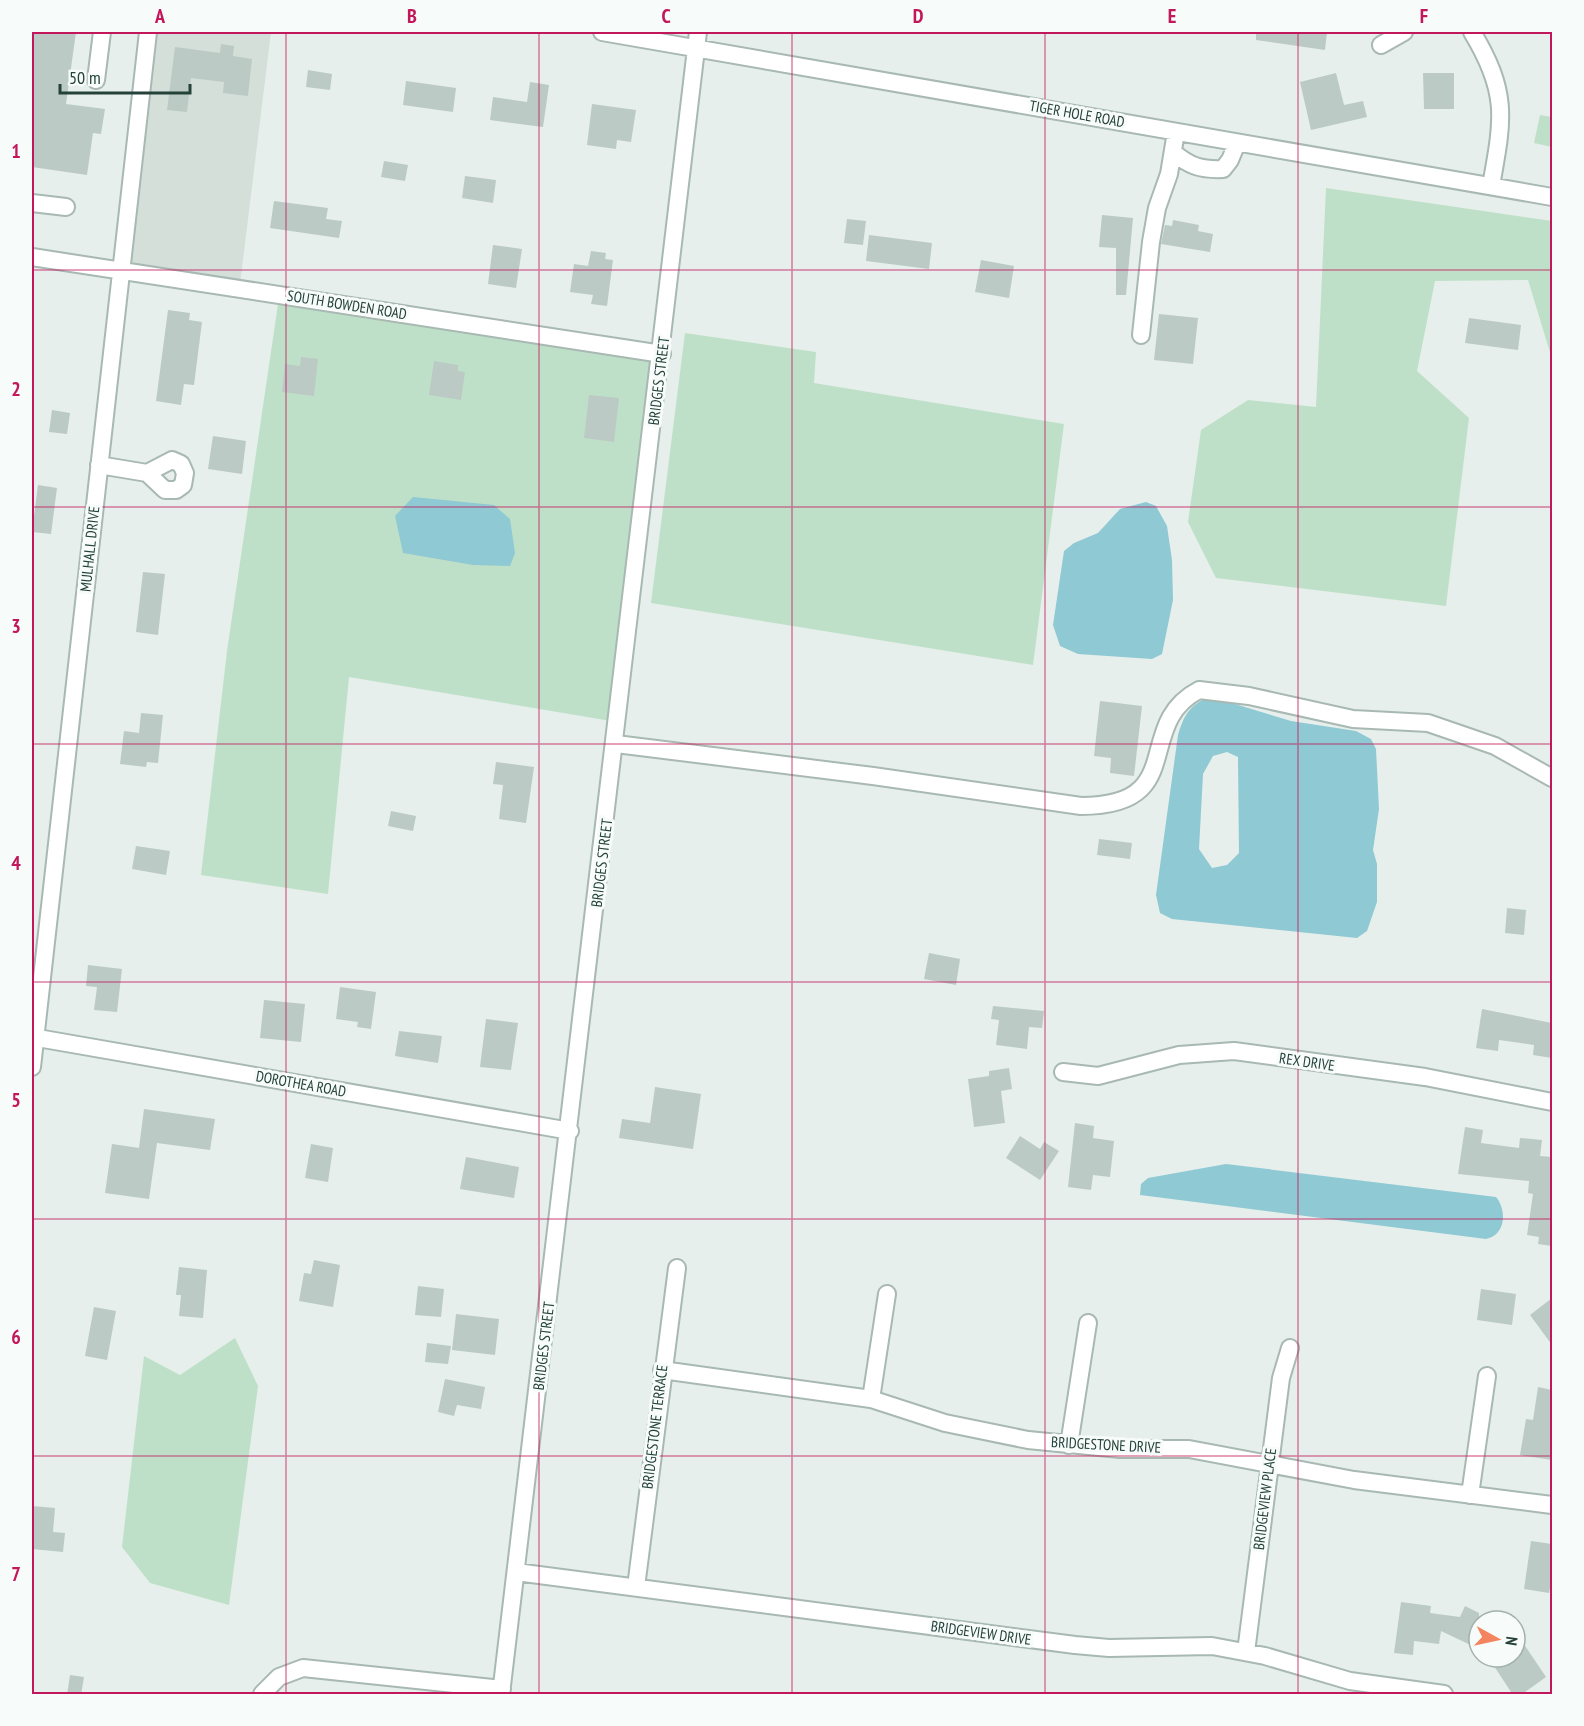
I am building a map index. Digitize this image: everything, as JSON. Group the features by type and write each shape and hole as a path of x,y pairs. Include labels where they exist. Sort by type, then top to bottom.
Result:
{"street":[{"path":"96,80 102,32"},
{"name":"MULHALL DRIVE","path":"32,1067 33,1037 148,32"},
{"name":"TIGER HOLE ROAD","path":"602,32 697,40 1176,132 1552,197"},
{"path":"1380,45 1404,32"},
{"path":"1472,32 1489,58 1502,102 1502,123 1491,186"},
{"name":"BRIDGES STREET","path":"502,1692 616,744 697,40"},
{"path":"1141,335 1151,242 1176,132"},
{"path":"1173,152 1188,164 1206,170 1223,169 1230,160 1237,142"},
{"path":"32,203 66,207"},
{"name":"SOUTH BOWDEN ROAD","path":"32,257 662,354"},
{"path":"99,465 147,472"},
{"path":"616,744 803,766 1081,806 1108,806 1132,796 1150,780 1167,722 1176,704 1199,690 1250,696 1353,718 1428,723 1495,746 1552,778"},
{"name":"DOROTHEA ROAD","path":"33,1037 570,1131"},
{"name":"REX DRIVE","path":"1063,1072 1098,1077 1179,1055 1234,1051 1425,1077 1552,1102"},
{"name":"BRIDGESTONE TERRACE","path":"636,1587 662,1370 677,1268"},
{"path":"871,1399 887,1294"},
{"path":"1069,1445 1088,1323"},
{"name":"BRIDGEVIEW PLACE","path":"1246,1652 1281,1378 1290,1348"},
{"name":"BRIDGESTONE DRIVE","path":"662,1370 871,1399 945,1423 1029,1440 1120,1449 1189,1449 1270,1462 1354,1480 1552,1505"},
{"path":"1470,1495 1487,1376"},
{"name":"BRIDGEVIEW DRIVE","path":"516,1572 1075,1645 1109,1648 1182,1645 1246,1652 1350,1681 1444,1695"},
{"path":"262,1695 279,1677 303,1668 502,1692"}],"shaded area":[{"path":"155,32 271,32 240,284 140,269 132,263 129,256"}],"green space":[{"path":"1540,115 1552,117 1552,147 1534,143"},
{"path":"1326,188 1552,221 1552,359 1528,280 1435,281 1417,371 1469,418 1446,606 1216,578 1188,522 1201,430 1248,400 1316,407"},
{"path":"278,304 641,358 649,362 652,376 611,721 349,677 328,894 201,875 227,651"},
{"path":"685,333 816,352 814,383 1064,424 1033,665 651,603"},
{"path":"235,1338 258,1386 229,1605 150,1583 122,1547 144,1356 180,1375"}],"water":[{"path":"413,497 494,505 510,519 515,553 510,566 473,565 403,553 395,516"},
{"path":"1146,502 1156,506 1167,526 1172,560 1173,600 1162,654 1152,659 1078,654 1060,646 1053,625 1064,551 1074,543 1098,533 1120,509"},
{"path":"1206,698 1225,701 1291,721 1356,731 1371,739 1376,749 1379,809 1373,850 1377,864 1377,902 1367,931 1357,938 1172,919 1160,913 1156,895 1178,735 1188,713","holes":["1227,752 1238,757 1239,853 1227,865 1212,868 1199,849 1203,774 1213,756"]},
{"path":"1226,1164 1496,1197 1502,1208 1503,1221 1498,1233 1486,1239 1140,1195 1141,1184 1148,1178"}],"building":[{"path":"32,32 76,32 66,104 105,109 101,134 93,133 87,175 32,167"},
{"path":"1256,32 1327,32 1325,50 1256,40"},
{"path":"221,44 234,46 233,56 252,59 248,96 223,93 224,82 191,78 187,112 167,110 175,47 220,53"},
{"path":"308,70 332,74 330,90 306,87"},
{"path":"1336,73 1344,105 1363,101 1367,117 1311,130 1300,82"},
{"path":"1423,73 1454,73 1454,109 1424,109"},
{"path":"406,81 456,88 453,112 403,105"},
{"path":"530,82 549,85 543,127 490,120 493,97 527,102"},
{"path":"592,104 636,110 631,142 617,140 616,149 587,145"},
{"path":"384,161 408,165 405,181 381,177"},
{"path":"465,176 496,180 493,203 462,198"},
{"path":"274,201 328,208 326,219 342,221 339,238 270,228"},
{"path":"1102,215 1133,218 1126,295 1116,295 1116,248 1099,247"},
{"path":"847,219 866,221 863,245 844,243"},
{"path":"1173,220 1199,225 1198,231 1213,234 1210,252 1161,244 1165,225 1172,226"},
{"path":"869,235 932,243 929,269 866,261"},
{"path":"493,245 522,249 516,288 488,284"},
{"path":"591,251 606,253 605,259 613,260 607,306 591,304 593,295 570,292 574,264 588,266"},
{"path":"981,260 1014,266 1009,298 975,292"},
{"path":"168,310 190,313 189,320 202,322 194,385 184,384 181,405 156,401"},
{"path":"1159,314 1198,318 1193,364 1154,360"},
{"path":"1469,318 1521,325 1518,350 1465,343"},
{"path":"301,357 318,359 314,396 282,392 285,364 300,366"},
{"path":"434,361 458,365 458,371 465,372 461,400 429,395"},
{"path":"589,395 619,398 614,442 584,438"},
{"path":"52,410 70,413 67,434 49,432"},
{"path":"213,436 246,441 242,474 208,469"},
{"path":"38,485 57,488 51,534 32,532"},
{"path":"143,572 165,574 158,635 136,632"},
{"path":"1100,701 1142,706 1134,776 1110,773 1111,758 1094,756"},
{"path":"141,713 163,715 158,763 147,762 146,767 120,764 124,731 139,733"},
{"path":"496,762 534,767 526,823 499,819 503,785 493,784"},
{"path":"391,811 416,816 413,831 388,826"},
{"path":"1099,839 1132,843 1130,859 1097,855"},
{"path":"136,846 170,851 166,875 132,869"},
{"path":"1507,908 1526,910 1524,935 1505,933"},
{"path":"929,953 960,959 956,985 924,979"},
{"path":"88,965 122,969 117,1012 94,1010 97,987 86,986"},
{"path":"340,987 376,992 371,1029 357,1027 358,1022 336,1019"},
{"path":"264,1000 305,1004 301,1042 260,1038"},
{"path":"993,1006 1044,1011 1042,1028 1029,1027 1027,1049 996,1045 999,1020 991,1019"},
{"path":"1482,1009 1552,1023 1552,1058 1533,1055 1534,1045 1499,1040 1498,1051 1476,1048"},
{"path":"486,1019 518,1023 511,1070 480,1067"},
{"path":"399,1031 442,1036 438,1063 395,1056"},
{"path":"1009,1068 1012,1089 1001,1091 1005,1123 974,1127 968,1079 989,1076 989,1071"},
{"path":"655,1087 701,1094 693,1149 619,1138 622,1119 650,1123"},
{"path":"144,1109 215,1119 210,1150 157,1143 149,1199 105,1193 112,1144 139,1148"},
{"path":"1075,1123 1094,1126 1093,1138 1114,1141 1110,1177 1093,1175 1091,1190 1068,1187"},
{"path":"1465,1127 1483,1130 1481,1143 1519,1148 1520,1138 1542,1140 1540,1156 1552,1157 1552,1246 1538,1244 1539,1237 1527,1235 1533,1194 1528,1193 1529,1181 1458,1174"},
{"path":"1020,1136 1040,1149 1044,1142 1059,1151 1040,1180 1006,1158"},
{"path":"311,1144 333,1148 328,1182 305,1178"},
{"path":"466,1157 519,1167 514,1198 460,1189"},
{"path":"314,1260 340,1265 333,1307 299,1301 304,1273 311,1274"},
{"path":"179,1267 207,1270 203,1318 179,1316 181,1295 176,1295"},
{"path":"418,1286 444,1289 441,1317 415,1315"},
{"path":"1481,1289 1516,1294 1512,1325 1477,1320"},
{"path":"1552,1298 1552,1345 1530,1315"},
{"path":"94,1307 116,1311 107,1360 85,1356"},
{"path":"456,1314 499,1319 495,1355 452,1350"},
{"path":"427,1343 451,1346 448,1364 425,1362"},
{"path":"445,1379 485,1387 481,1409 457,1405 454,1416 438,1412"},
{"path":"1538,1387 1552,1390 1552,1460 1520,1455 1526,1419 1533,1420"},
{"path":"32,1506 55,1508 53,1532 65,1533 63,1552 32,1549"},
{"path":"1531,1541 1552,1544 1552,1578 1549,1593 1524,1589"},
{"path":"1401,1602 1431,1606 1430,1613 1460,1617 1465,1606 1471,1609 1467,1609 1467,1643 1441,1631 1439,1644 1414,1641 1413,1655 1394,1653"},
{"path":"1527,1649 1546,1677 1521,1695 1513,1695 1496,1669 1527,1669"},
{"path":"70,1675 84,1677 81,1695 67,1695"}]}
